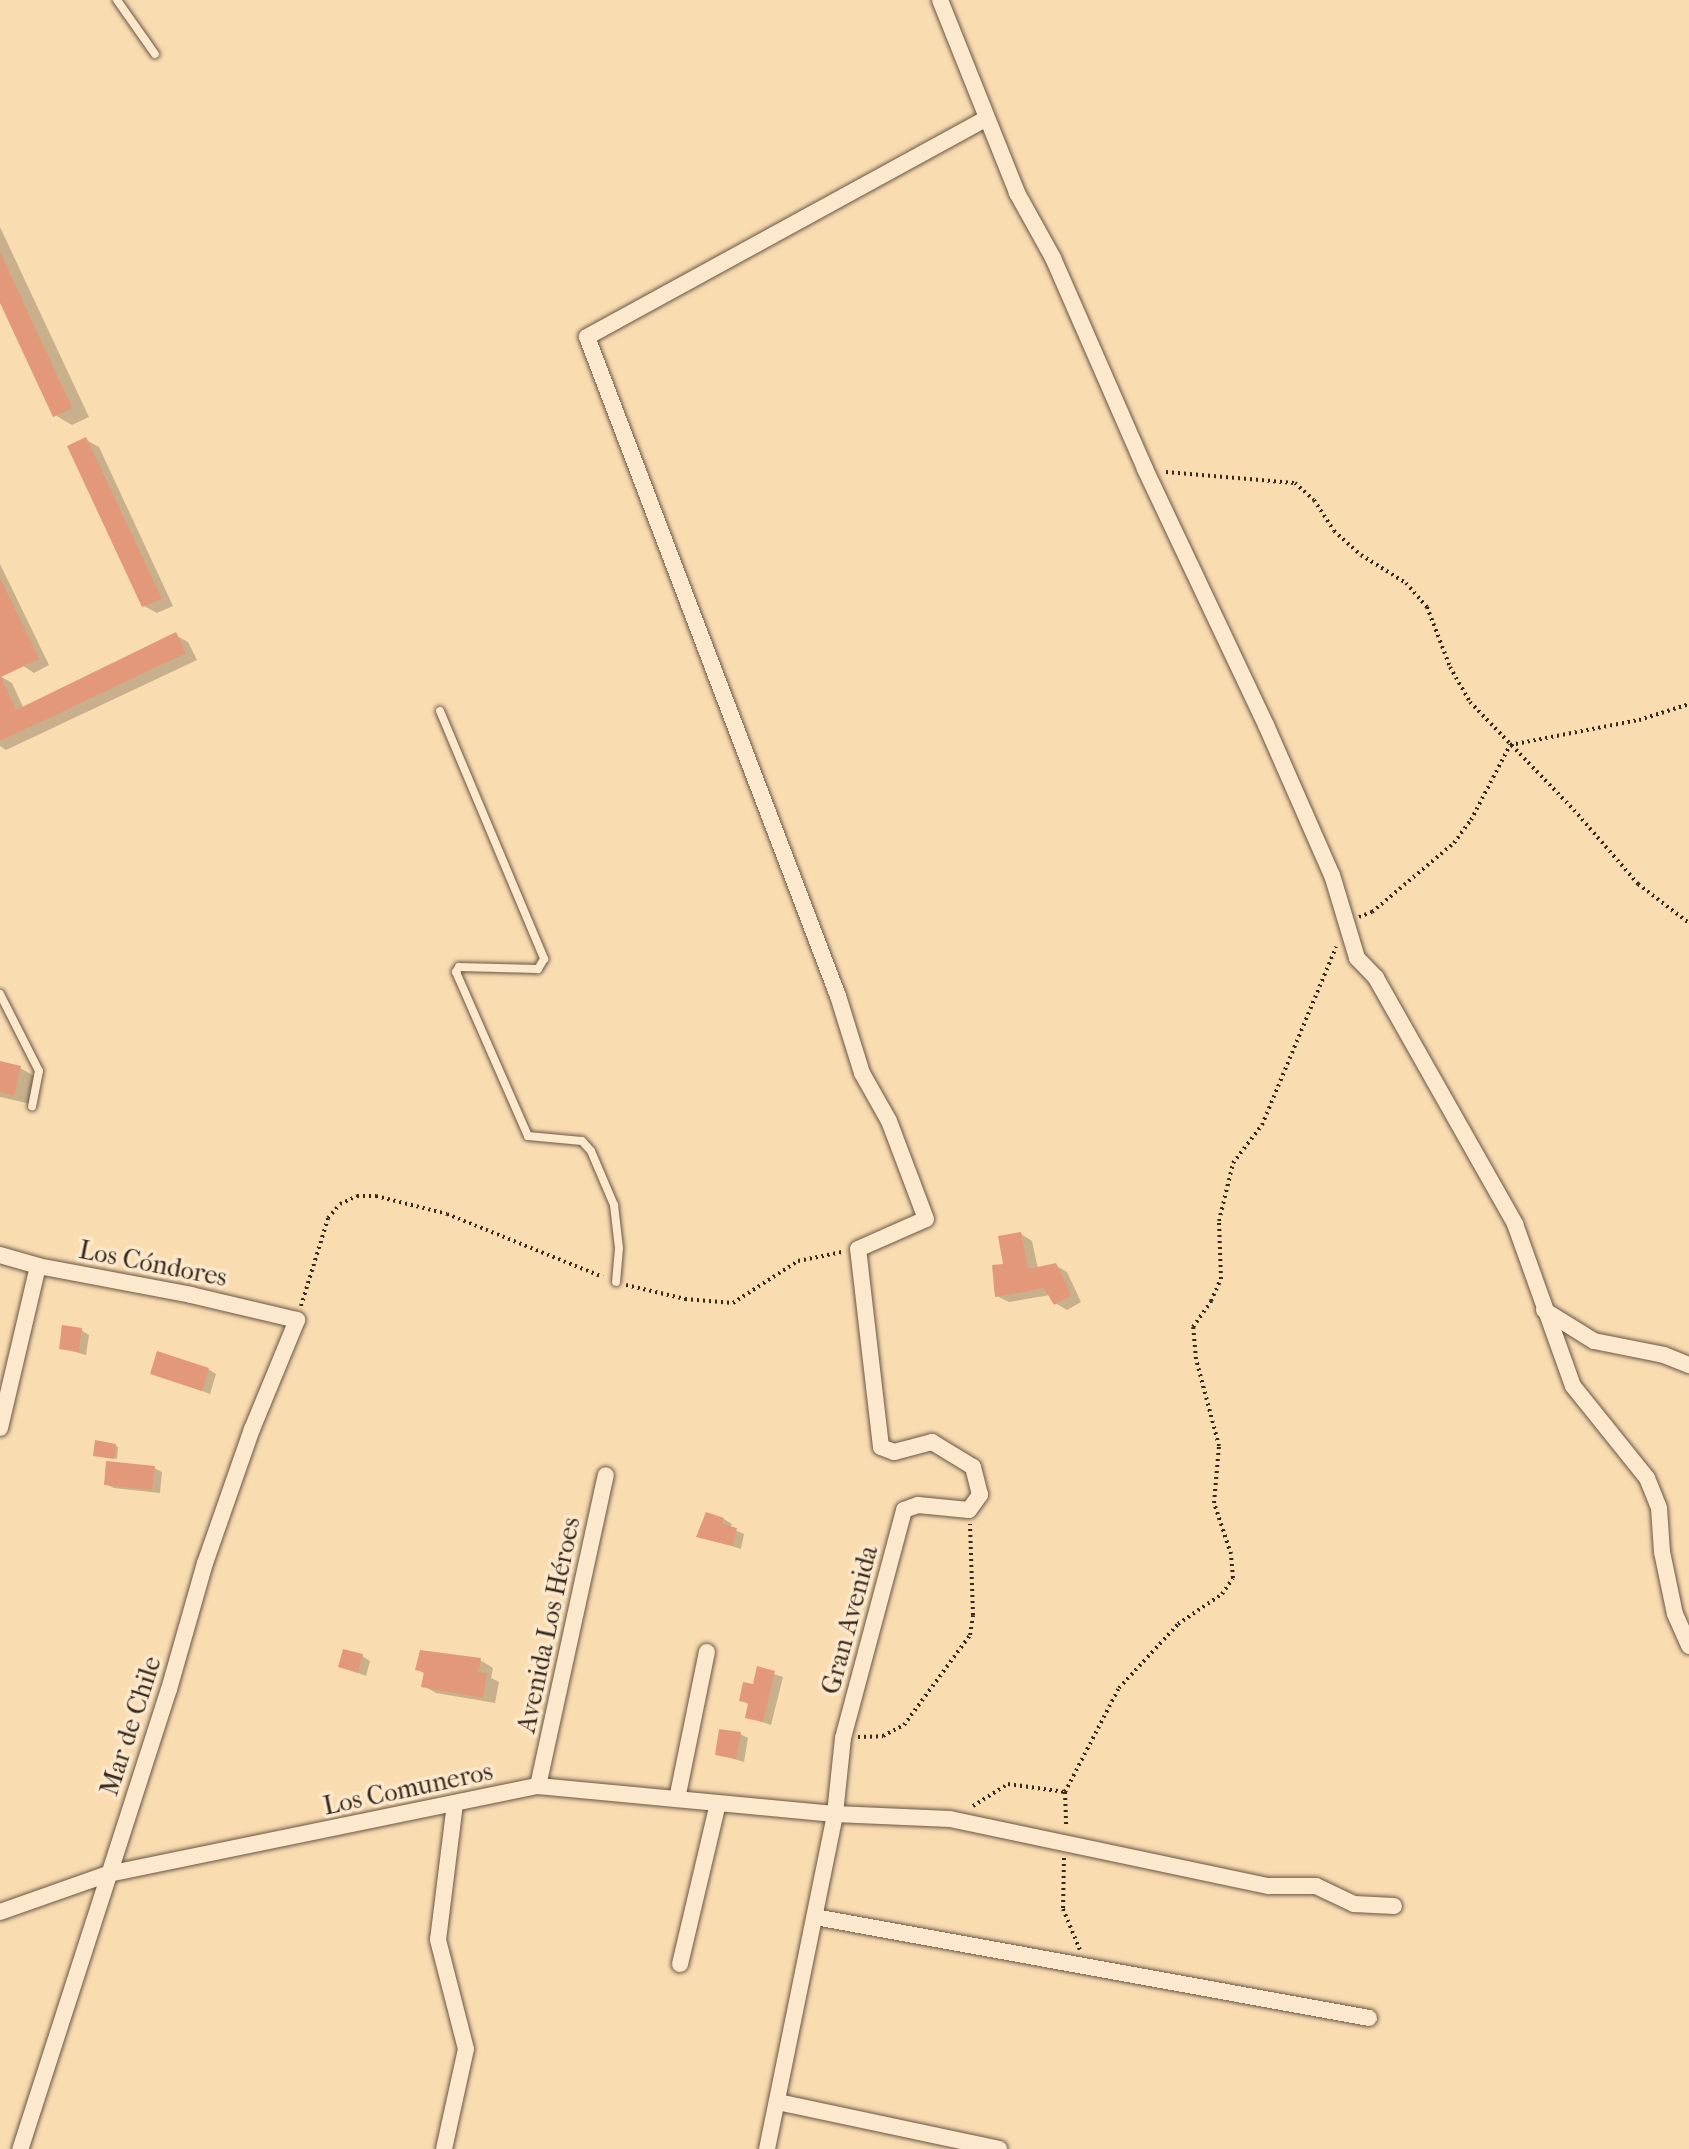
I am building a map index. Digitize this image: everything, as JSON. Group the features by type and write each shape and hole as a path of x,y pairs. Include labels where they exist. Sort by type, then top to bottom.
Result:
{"street":[{"path":"940,0 1017,193 1053,258 1145,469 1266,725 1348,921 1357,958 1376,978 1515,1224 1573,1386 1647,1478 1659,1508 1662,1552 1675,1614 1689,1646"},
{"path":"969,1510 980,1495 973,1467 932,1442 894,1452 881,1447 858,1249 926,1219 889,1121 862,1073 838,996 587,337 986,119"},
{"name":"Los Cóndores","path":"0,1255 38,1266 191,1295 297,1320"},
{"path":"0,1428 38,1266"},
{"path":"1544,1310 1594,1341 1664,1355 1689,1365"},
{"name":"Mar de Chile","path":"20,2149 205,1563 252,1429 297,1320"},
{"name":"Avenida Los Héroes","path":"538,1786 606,1475"},
{"name":"Gran Avenida","path":"767,2149 835,1814 843,1738 904,1510 918,1505 969,1510"},
{"path":"677,1799 707,1652"},
{"name":"Los Comuneros","path":"0,1912 108,1874 538,1786 835,1814 950,1819 1269,1886 1316,1886 1354,1904 1394,1906"},
{"path":"680,1964 718,1803"},
{"path":"444,2149 466,2049 438,1940 455,1804"},
{"path":"815,1917 1369,2018"},
{"path":"778,2102 999,2149"}],"lane":[{"path":"117,0 155,54"},
{"path":"440,711 544,959 538,969 459,967 456,972 528,1136 582,1141 591,1151 614,1205 619,1248 616,1282"},
{"path":"0,994 39,1071 32,1106"}],"path":[{"path":"1145,469 1295,483 1314,500 1334,531 1361,555 1406,583 1427,607 1450,667 1470,702 1574,810 1638,884 1689,923"},
{"path":"1510,745 1639,720 1689,704"},
{"path":"1095,1968 1081,1951 1063,1909 1061,1870 1066,1844 1065,1792 1119,1688 1178,1624 1222,1594 1233,1578 1231,1554 1214,1503 1219,1446 1196,1359 1193,1327 1221,1279 1219,1221 1233,1163 1262,1125 1348,921 1372,912 1454,843 1471,820 1510,745"},
{"path":"297,1320 328,1218 340,1204 357,1196 376,1196 447,1214 616,1282 673,1297 733,1303 798,1261 858,1249"},
{"path":"843,1738 883,1736 904,1725 970,1635 973,1615 969,1510"},
{"path":"950,1819 1008,1784 1065,1792"}],"building":[{"path":"0,252 72,408 53,417 0,303"},
{"path":"86,437 162,599 142,607 67,446"},
{"path":"0,578 39,659 1,677 16,710 176,632 186,653 0,741"},
{"path":"0,1061 21,1066 14,1096 0,1092"},
{"path":"1021,1232 1028,1269 1056,1263 1071,1295 1054,1305 1044,1288 995,1297 992,1265 1003,1264 998,1236"},
{"path":"62,1325 82,1328 79,1352 59,1349"},
{"path":"157,1351 209,1368 202,1391 150,1374"},
{"path":"95,1440 116,1444 114,1459 93,1456"},
{"path":"106,1461 155,1466 152,1490 104,1485"},
{"path":"706,1512 724,1518 722,1524 737,1528 732,1546 696,1537"},
{"path":"343,1649 363,1654 358,1673 338,1667"},
{"path":"420,1650 481,1658 478,1672 487,1673 483,1698 421,1687 424,1672 415,1670"},
{"path":"757,1666 775,1671 763,1722 745,1718 748,1703 739,1701 743,1682 753,1684"},
{"path":"719,1729 741,1732 736,1759 715,1755"}]}
